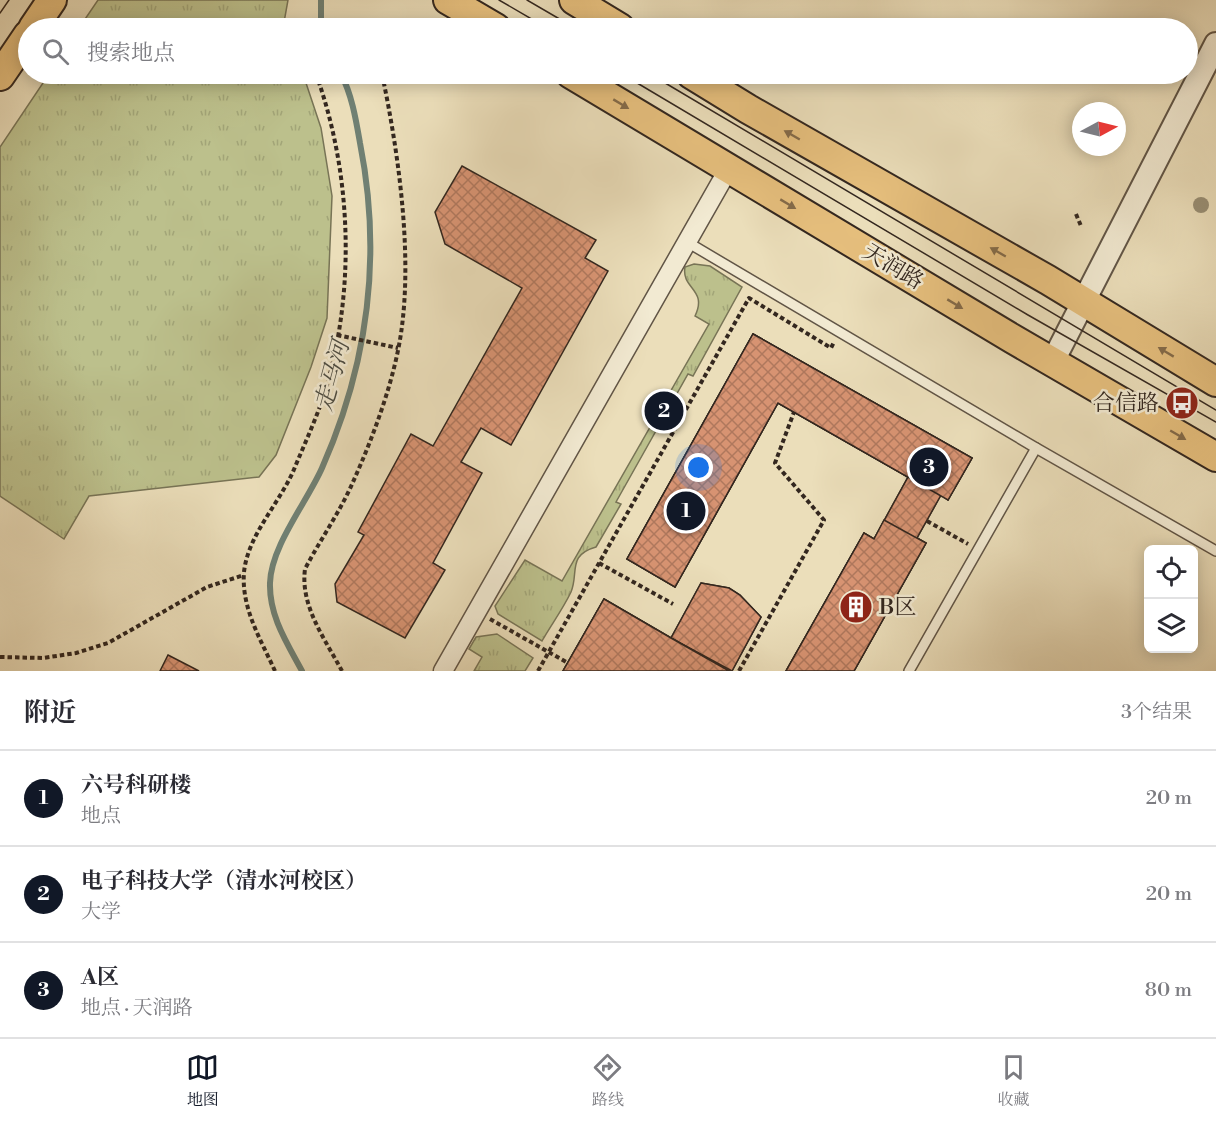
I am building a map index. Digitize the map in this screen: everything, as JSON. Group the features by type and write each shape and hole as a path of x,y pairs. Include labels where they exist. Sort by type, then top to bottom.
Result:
{"main road":[{"path":"40,18 52,0"},
{"path":"448,0 479,18"},
{"path":"574,0 604,18"},
{"path":"0,76 18,50"},
{"name":"天润路","path":"588,84 1216,457"},
{"path":"707,84 1083,302 1216,382"}],"street":[{"path":"1198,79 1216,44"},
{"path":"1053,361 1195,84"},
{"path":"443,671 729,168"}],"lane":[{"path":"687,242 1036,448 1216,551"},
{"path":"909,671 1036,448"}],"path":[{"path":"275,671 248,611 244,575 254,540 287,485 324,394 337,335 345,264 341,173 336,134 319,84"},
{"path":"342,671 311,612 303,583 305,569 352,485 369,444 398,348 403,315 403,226 396,149 384,84"},
{"path":"1076,214 1081,226"},
{"path":"538,671 749,298 831,348 840,332"},
{"path":"337,335 398,348"},
{"path":"740,671 824,520 775,463 794,412"},
{"path":"927,521 978,549"},
{"path":"599,562 673,604"},
{"path":"0,657 43,658 76,653 108,643 207,587 244,575"},
{"path":"477,611 568,663"}],"green space":[{"path":"98,0 288,0 285,18 86,18"},
{"path":"42,84 306,84 321,128 332,196 327,318 311,367 276,455 259,477 89,496 64,539 0,496 0,147"},
{"path":"694,264 710,266 742,287 693,376 688,374 616,502 621,504 596,547 587,550 577,560 571,592 542,641 498,614 495,606 525,560 562,581 709,324 695,316 698,300 685,274 685,267"},
{"path":"497,634 533,658 525,671 474,671 482,657 469,649 476,637"}],"building":[{"path":"462,166 596,240 585,258 608,271 511,445 481,428 461,462 482,473 433,563 445,570 405,638 337,602 335,584 364,535 358,532 411,434 433,446 522,288 445,244 435,212"},
{"path":"753,334 972,458 948,500 941,495 917,538 926,543 854,671 786,671 864,533 874,539 908,477 778,403 675,587 627,559"},
{"path":"753,334 972,458 948,500 941,495 917,538 926,543 854,671 786,671 864,533 874,539 908,477 778,403 675,587 627,559"},
{"path":"753,334 972,458 948,500 778,403 675,587 627,559"},
{"name":"B区","path":"884,520 926,543 854,671 786,671 864,533 874,539"},
{"path":"701,583 729,588 740,595 761,617 732,671 563,671 604,599 671,638"},
{"path":"701,583 729,588 740,595 761,617 732,671 671,638"},
{"path":"604,599 671,638 729,671 563,671"},
{"path":"604,599 671,638 729,671 563,671"},
{"path":"168,655 199,671 160,671"}],"waterway":[{"name":"走马河","path":"321,0 321,18"},
{"name":"走马河","path":"302,671 276,618 272,607 270,583 276,554 316,481 338,429 360,349 370,267 370,226 367,185 353,108 345,84"}],"tram line":[{"path":"0,13 9,0"},
{"path":"499,0 530,18"},
{"path":"527,0 558,18"},
{"path":"639,84 1028,315 1216,422"},
{"path":"667,84 1216,410"}],"place":[{"name":"合信路","path":"1182,403"},
{"name":"电子科技大学（清水河校区）","path":"664,411"},
{"name":"A区","path":"929,467"},
{"name":"六号科研楼","path":"686,511"},
{"name":"B区","path":"856,607"}]}
